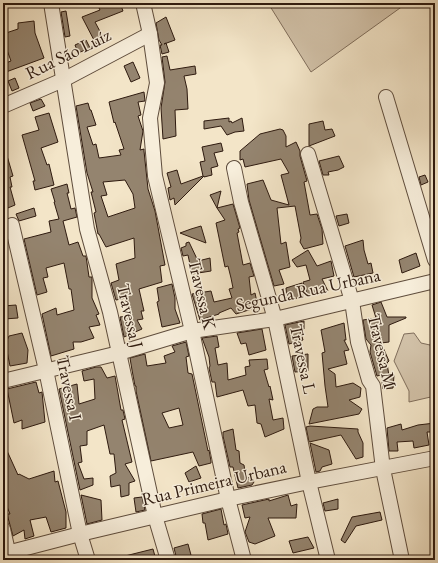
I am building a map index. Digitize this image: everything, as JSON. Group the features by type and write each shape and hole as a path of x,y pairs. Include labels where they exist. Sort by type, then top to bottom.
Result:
{"street":[{"name":"Travessa J","path":"51,3 62,80 87,228 110,312 155,516 168,560"},
{"name":"Travessa K","path":"143,3 150,34 157,83 150,118 155,176 192,331 228,499 244,560"},
{"name":"Rua São Luíz","path":"3,106 62,80 150,34"},
{"path":"386,97 435,260"},
{"name":"Travessa M","path":"308,154 352,301 358,342 369,380 373,386 383,469 402,560"},
{"name":"Travessa L","path":"234,168 241,202 275,319 309,482 328,560"},
{"name":"Travessa I","path":"12,225 46,370 80,534 88,560"},
{"name":"Segunda Rua Urbana","path":"3,381 119,353 192,331 275,319 435,281"},
{"name":"Rua Primeira Urbana","path":"7,555 80,534 228,499 435,458"},
{"path":"3,530 7,555"}],"shaded area":[{"path":"268,3 407,3 311,72"},
{"path":"414,333 421,343 430,345 435,351 435,396 409,402 409,391 394,361 404,334"}],"building":[{"path":"114,3 120,3 123,11 95,22 104,39 96,44 82,17 100,10 99,8"},
{"path":"66,11 70,36 65,37 61,12"},
{"path":"166,17 175,40 166,43 169,52 162,54 160,45 162,45 159,40 156,23"},
{"path":"34,21 35,33 44,58 6,72 3,64 11,61 3,39 3,34 18,29 18,23"},
{"path":"86,40 90,48 78,53 75,45"},
{"path":"167,56 170,70 195,66 196,74 184,76 187,89 188,109 175,110 176,136 163,139 161,108 165,82 162,57"},
{"path":"133,62 140,78 131,82 124,66"},
{"path":"15,78 19,88 12,91 8,81"},
{"path":"144,92 145,101 138,102 141,115 138,116 143,131 140,150 144,149 148,189 155,211 165,265 160,266 162,282 139,289 144,311 141,311 143,319 137,320 142,329 124,337 120,317 128,316 126,298 116,300 111,283 119,280 116,264 135,258 134,238 106,247 98,234 94,213 96,212 91,192 93,192 87,173 76,106 88,103 96,125 87,127 93,145 96,144 99,158 121,155 119,150 124,149 115,122 114,123 109,102","holes":["125,180 133,194 135,208 108,217 101,196 107,195 103,182"]},
{"path":"41,99 45,106 33,111 30,103"},
{"path":"49,113 58,142 41,148 47,165 49,164 54,185 35,190 33,181 35,181 22,135 39,130 35,117"},
{"path":"229,118 229,122 231,121 232,123 242,118 244,131 227,135 221,126 204,129 204,121"},
{"path":"323,121 325,130 332,129 335,136 309,146 309,124"},
{"path":"280,129 283,130 286,136 286,147 296,142 300,151 307,181 304,182 310,215 317,214 322,229 323,244 304,249 300,242 301,238 295,206 277,208 281,244 286,242 290,267 279,270 284,284 274,286 249,200 247,184 263,180 271,200 289,205 281,175 289,173 281,159 245,167 243,159 240,160 240,151 260,134"},
{"path":"221,143 223,151 214,153 218,166 211,168 212,175 204,176 175,205 174,198 170,200 168,188 171,187 167,173 177,170 181,184 203,176 200,162 205,161 202,147"},
{"path":"5,149 13,176 10,177 12,187 10,187 15,205 3,210 3,150"},
{"path":"339,156 344,167 328,172 329,175 323,175 319,161"},
{"path":"425,175 428,182 421,185 419,177"},
{"path":"67,184 69,193 67,193 71,209 75,208 77,217 63,221 69,245 78,242 83,256 86,256 89,277 92,277 92,298 99,314 96,315 100,325 89,327 94,338 81,342 73,342 74,349 51,356 42,314 56,308 57,315 74,310 71,289 69,289 64,263 46,268 48,277 43,278 47,292 37,295 24,239 51,232 49,221 59,219 51,189"},
{"path":"221,191 217,208 210,195"},
{"path":"233,204 240,228 238,229 239,232 237,233 243,265 250,263 254,276 249,277 251,295 255,293 258,307 236,314 231,308 219,314 200,320 192,294 211,291 214,302 232,298 229,289 233,288 231,278 228,266 225,267 216,223 225,220 217,208"},
{"path":"34,208 36,216 19,221 16,214"},
{"path":"347,214 349,223 339,226 336,216"},
{"path":"201,226 206,243 180,233 191,229"},
{"path":"363,240 368,264 371,263 373,273 354,277 345,246"},
{"path":"189,242 198,261 210,258 211,271 192,274 188,255 183,256 181,248 186,246 186,243"},
{"path":"308,250 317,266 331,261 334,276 322,279 328,291 308,296 303,282 310,280 306,265 297,267 292,260"},
{"path":"416,253 420,266 402,273 399,260"},
{"path":"302,283 303,297 287,300 286,288"},
{"path":"172,284 175,298 175,309 180,323 162,327 157,302 159,301 157,288"},
{"path":"381,302 387,317 406,317 389,325 389,342 381,343 389,361 387,363 389,376 394,375 393,388 383,389 381,375 377,376 370,352 371,345 366,339 363,320 376,318 372,305"},
{"path":"16,305 18,318 4,319 3,306"},
{"path":"304,321 304,329 300,330 303,340 289,344 285,325"},
{"path":"344,323 346,340 344,340 349,350 344,351 347,364 328,369 335,374 336,387 353,383 361,388 360,397 349,400 362,409 359,414 309,424 313,409 317,407 328,407 322,353 325,352 321,330"},
{"path":"262,329 266,350 249,355 246,343 241,344 237,333"},
{"path":"22,333 28,350 27,363 10,366 7,351 3,352 3,349 9,336"},
{"path":"217,336 219,347 215,348 218,365 227,363 228,380 246,375 245,367 250,366 249,360 267,359 268,369 264,370 273,400 269,399 273,420 283,418 284,429 265,437 261,424 257,423 255,405 248,406 243,390 217,397 215,382 212,382 209,368 209,357 202,338"},
{"path":"186,342 189,356 186,357 188,373 192,374 211,463 199,466 193,452 151,461 130,358 145,354 147,366 166,363 164,356 175,352 172,346","holes":["179,408 183,425 169,428 162,413"]},
{"path":"308,354 308,371 295,372 292,356"},
{"path":"101,367 107,378 115,376 121,410 123,410 125,419 122,420 132,462 125,464 135,481 129,483 129,495 121,497 120,485 111,487 110,476 116,473 114,454 110,454 104,425 87,431 87,445 80,446 82,462 78,463 84,479 93,478 93,485 80,490 59,389 77,384 79,404 95,399 94,379 84,381 82,371"},
{"path":"36,382 39,393 42,392 45,422 22,429 22,420 14,423 7,389"},
{"path":"435,423 435,432 427,432 429,445 414,448 413,441 397,442 398,451 389,451 387,428 401,424 402,430 418,425"},
{"path":"306,427 358,429 363,443 363,457 356,459 341,435 309,442"},
{"path":"233,429 236,450 239,451 240,463 244,465 246,478 251,477 254,482 252,485 238,488 233,467 230,467 223,436 223,432"},
{"path":"3,442 18,475 19,474 29,479 54,471 55,482 58,481 66,512 66,528 51,532 46,517 30,520 34,536 25,539 24,530 13,536 7,514 10,514 3,497"},
{"path":"310,443 329,450 332,464 322,467 320,471 316,472"},
{"path":"196,466 201,478 189,482 185,473"},
{"path":"81,495 101,500 102,520 87,524"},
{"path":"288,495 291,506 297,504 296,518 268,518 275,536 255,544 249,542 245,532 250,517 245,518 242,505 269,499 269,501"},
{"path":"142,497 145,510 136,512 134,498"},
{"path":"338,499 338,509 325,511 323,503"},
{"path":"221,509 224,525 226,524 228,534 208,540 202,514"},
{"path":"380,512 382,520 356,526 345,543 341,540 352,517"},
{"path":"308,537 314,548 293,553 289,541"},
{"path":"188,544 191,555 177,560 174,548"},
{"path":"153,549 156,560 121,560 121,557"}]}
